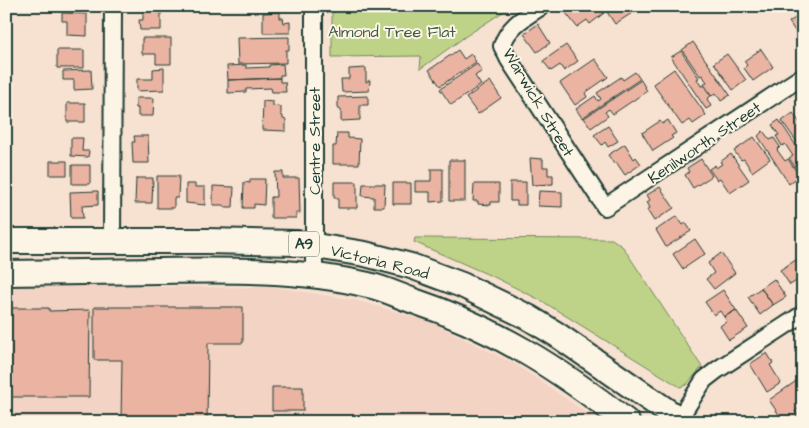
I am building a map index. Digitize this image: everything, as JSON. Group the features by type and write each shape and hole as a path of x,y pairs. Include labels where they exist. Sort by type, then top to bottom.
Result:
{"highway":[{"name":"Victoria Road","path":"6,241 296,243 365,254 412,266 495,300 556,334 679,421"},
{"name":"Victoria Road","path":"6,273 212,270 314,275 370,285 453,315 501,337 551,366 627,422"}],"street":[{"path":"112,241 113,6"},
{"name":"Centre Street","path":"314,6 314,275"},
{"name":"Warwick Street","path":"542,6 517,23 505,36 502,46 509,60 605,207"},
{"name":"Kenilworth Street","path":"605,207 803,76"},
{"path":"679,421 704,380 803,314"}],"shaded area":[{"path":"6,285 280,288 355,300 428,321 515,364 600,422 6,422"}],"green space":[{"name":"Almond Tree Flat","path":"332,6 512,6 420,69 421,56 332,57"},
{"path":"415,238 612,239 623,247 702,367 686,385 680,387 542,301 496,278 414,242"}],"building":[{"path":"574,6 580,8 582,6 599,6 604,13 590,24 587,20 577,27 566,13"},
{"path":"603,6 627,6 632,13 615,24"},
{"path":"143,9 161,9 161,30 140,30 139,20 143,20"},
{"path":"280,12 280,18 283,18 284,23 290,22 290,33 263,33 263,13"},
{"path":"62,13 87,14 87,36 67,35 67,21 62,21"},
{"path":"803,13 803,34 799,37 789,22"},
{"path":"538,24 550,43 537,52 524,34"},
{"path":"289,37 286,63 238,64 237,38"},
{"path":"142,38 171,38 171,64 156,64 156,54 142,54"},
{"path":"693,42 730,95 721,101 716,93 712,96 704,84 707,82 702,75 700,76 682,50"},
{"path":"566,45 578,61 564,71 560,65 551,71 543,61"},
{"path":"761,49 773,67 753,81 744,68 747,65 744,61"},
{"path":"57,50 84,50 84,68 57,68"},
{"path":"458,50 464,59 471,54 476,62 440,86 429,70"},
{"path":"681,51 699,78 697,79 701,86 703,85 711,96 707,99 711,106 706,109 671,57"},
{"path":"727,54 746,80 733,90 714,63"},
{"path":"595,59 608,77 585,93 587,97 575,105 560,83"},
{"path":"283,64 284,75 280,75 280,78 228,80 227,66 246,65 246,68"},
{"path":"477,64 482,71 475,76 481,85 451,105 440,89"},
{"path":"164,68 164,90 137,91 137,79 153,79 153,69"},
{"path":"366,68 366,82 370,80 369,91 342,92 341,79 349,79 349,69"},
{"path":"674,69 706,115 693,124 690,120 682,125 653,84"},
{"path":"91,70 92,89 74,90 74,80 63,80 63,71"},
{"path":"635,72 640,79 582,118 576,109 595,96 598,101 601,99 597,93 621,77 623,80"},
{"path":"280,78 280,82 285,82 286,92 272,92 271,88 246,89 246,92 228,93 228,80"},
{"path":"641,80 647,91 613,114 609,109 605,112 608,116 591,128 584,118"},
{"path":"490,81 501,98 478,114 466,98"},
{"path":"368,96 368,105 360,105 360,120 341,121 338,97"},
{"path":"136,98 154,98 153,116 138,116"},
{"path":"263,101 273,102 273,106 281,107 281,115 286,120 286,131 262,130"},
{"path":"67,103 85,103 85,122 67,122"},
{"path":"793,113 803,127 803,142 799,145 782,121"},
{"path":"668,120 676,133 671,136 673,138 653,151 642,133 660,121 662,124"},
{"path":"779,120 803,156 803,179 789,158 793,156 785,144 782,146 776,136 779,135 772,125"},
{"path":"608,126 618,141 608,147 605,142 602,145 594,135"},
{"path":"763,131 770,140 774,138 780,147 777,150 785,161 788,159 799,176 789,184 758,136"},
{"path":"337,133 348,133 348,138 360,139 359,164 333,164 333,146 336,146"},
{"path":"134,136 148,136 149,163 133,163 132,142 135,142"},
{"path":"754,137 770,159 752,172 744,159 741,160 734,151"},
{"path":"71,138 83,138 82,151 89,151 88,157 71,156"},
{"path":"625,144 634,159 636,157 641,164 625,175 616,162 614,164 608,155"},
{"path":"731,154 749,180 730,193 720,178 717,180 709,169 715,165 716,168 722,164 720,162"},
{"path":"530,158 543,159 543,167 548,167 548,175 553,175 553,184 532,185"},
{"path":"701,159 712,176 693,188 685,175 689,172 687,168"},
{"path":"449,160 465,160 465,201 449,201"},
{"path":"50,161 67,161 67,175 50,175"},
{"path":"72,165 90,165 90,184 72,184"},
{"path":"431,169 443,169 443,201 430,202 430,192 415,192 415,181 431,181"},
{"path":"275,172 283,172 283,178 299,178 300,213 296,213 296,218 271,218 271,197 276,197"},
{"path":"157,176 179,176 178,198 174,198 174,208 157,208"},
{"path":"136,178 153,178 152,203 135,203"},
{"path":"250,179 265,179 264,205 254,204 254,208 243,208 244,182 250,183"},
{"path":"334,182 357,182 357,208 338,208 338,198 334,198"},
{"path":"510,182 526,182 526,205 517,205 517,201 510,201"},
{"path":"393,183 411,183 411,204 393,204"},
{"path":"186,184 195,184 195,187 205,187 205,205 186,203"},
{"path":"363,184 385,184 384,207 374,207 374,197 362,196"},
{"path":"474,184 499,184 499,202 491,202 491,205 478,204 478,201 473,201"},
{"path":"213,186 234,187 233,207 213,205"},
{"path":"660,187 674,208 654,221 647,210 650,208 647,202 650,200 647,195"},
{"path":"98,191 98,205 82,206 83,218 71,218 70,192"},
{"path":"539,191 562,192 562,207 538,206"},
{"path":"677,216 683,225 686,223 691,231 666,247 656,230"},
{"path":"695,239 705,254 683,269 673,254"},
{"path":"721,253 735,273 714,289 706,279 714,273 708,263"},
{"path":"799,258 803,264 803,277 790,285 780,270"},
{"path":"774,279 786,297 773,305 761,288"},
{"path":"761,288 773,305 760,315 748,297"},
{"path":"723,290 736,310 724,317 720,311 714,315 705,302"},
{"path":"94,307 243,307 243,343 208,343 207,422 121,422 122,360 94,360"},
{"path":"6,308 49,308 49,311 90,310 89,397 6,397"},
{"path":"736,310 748,328 729,340 720,326 727,321 724,317"},
{"path":"767,353 773,363 770,365 781,383 767,392 750,364"},
{"path":"802,377 803,406 795,411 800,418 795,422 784,422 769,400"},
{"path":"272,387 303,387 303,411 272,411"}]}
